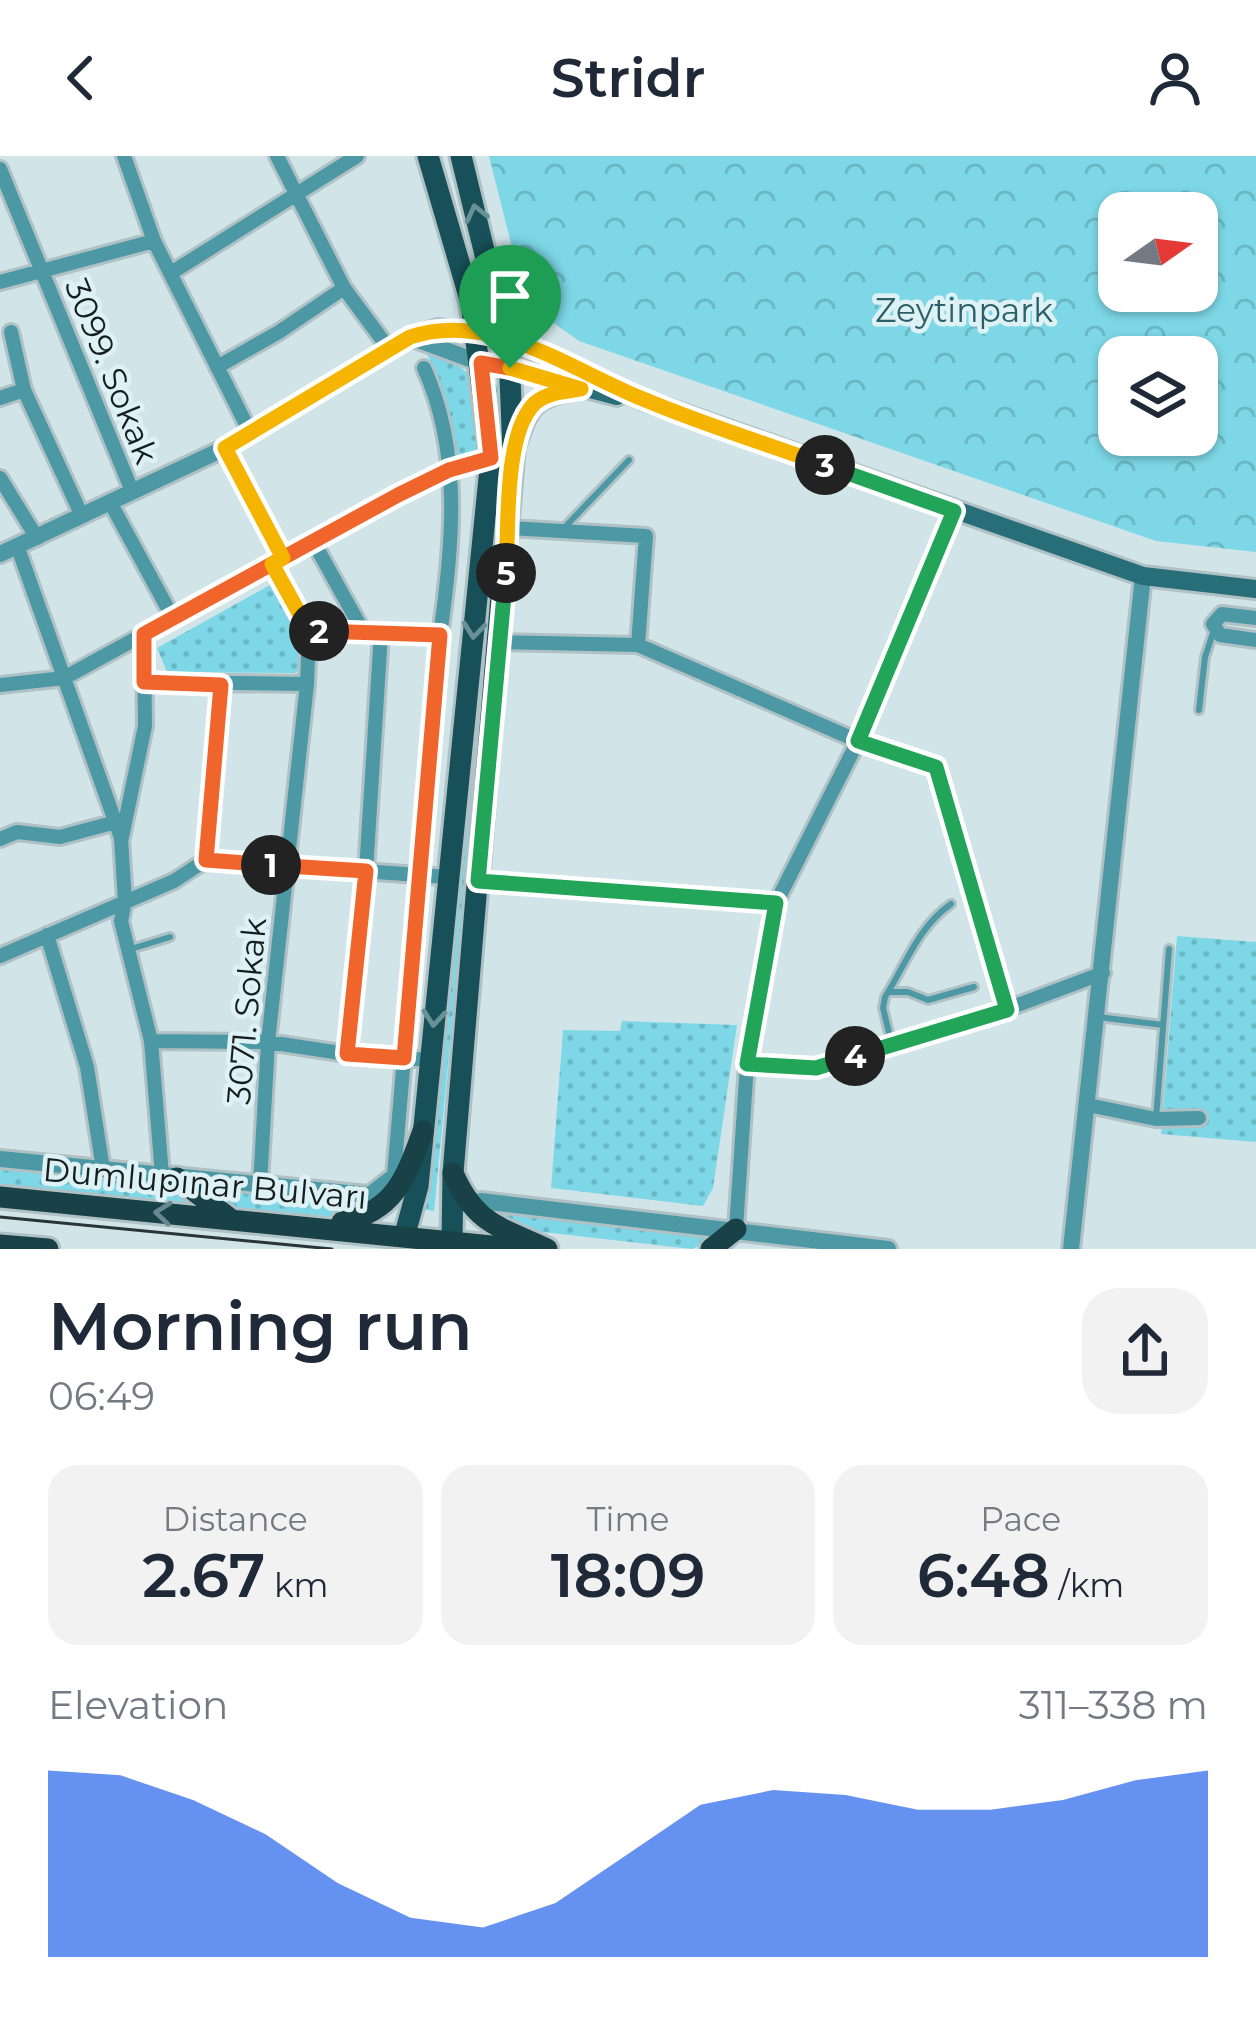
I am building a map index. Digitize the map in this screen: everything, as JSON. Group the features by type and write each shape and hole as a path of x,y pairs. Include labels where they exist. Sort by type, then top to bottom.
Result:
{"highway":[{"path":"317,1227 363,1218 403,1185 423,1131"},
{"path":"453,1173 465,1202 483,1219 547,1249"},
{"path":"170,1177 232,1220"},
{"name":"Dumlupınar Bulvarı","path":"0,1197 317,1227 403,1242 523,1249"},
{"path":"711,1249 736,1229"},
{"path":"2,1246 48,1249"}],"main road":[{"path":"428,156 476,332 502,455 510,528 453,1173 451,1245"},
{"path":"403,1242 418,1186 447,877 510,368 461,156"},
{"path":"476,332 506,337 646,401 1143,576 1256,590"},
{"path":"481,363 646,401"},
{"path":"502,455 530,407 550,394 581,389"}],"street":[{"path":"277,156 344,287 389,349"},
{"path":"171,273 357,156"},
{"path":"130,158 154,241 250,432"},
{"name":"3099. Sokak","path":"1,174 132,491"},
{"path":"0,282 154,241"},
{"path":"217,367 344,287"},
{"path":"122,838 64,678 9,551 225,448 410,337 458,317 467,292"},
{"path":"438,328 476,332"},
{"path":"10,332 24,390 82,516"},
{"path":"410,337 481,363"},
{"path":"368,1195 394,1175 440,635 453,548 449,470 437,398 424,368"},
{"path":"0,398 24,390"},
{"name":"3071. Sokak","path":"225,448 309,631 308,684 268,1042 260,1185"},
{"path":"0,685 64,678 449,470 502,455"},
{"path":"0,478 37,538"},
{"path":"110,502 173,619"},
{"path":"736,1229 747,1064 776,903 858,741 954,511"},
{"path":"510,528 646,536 638,645"},
{"path":"313,542 372,633 366,871 347,1054"},
{"path":"1071,1249 1143,576"},
{"path":"1256,618 1222,614 1215,619 1218,633 1256,640"},
{"path":"309,631 440,635"},
{"path":"144,634 145,726 122,838 121,921 151,1041 170,1177"},
{"path":"500,641 638,645 858,741 936,767 1007,1010"},
{"path":"144,682 308,684"},
{"path":"206,860 221,685"},
{"path":"0,839 17,832 61,837 116,822"},
{"path":"2,950 174,881 206,860 447,877"},
{"path":"478,881 776,903"},
{"path":"47,935 87,1067 103,1169"},
{"path":"747,1064 816,1068 1007,1010 1103,973"},
{"path":"151,1041 268,1042 430,1060"},
{"path":"1088,1105 1156,1119 1199,1118"},
{"name":"Dumlupınar Bulvarı","path":"0,1159 368,1195"},
{"path":"481,1201 888,1249"}],"lane":[{"path":"561,531 629,460"},
{"path":"1199,710 1205,657 1218,633"},
{"path":"892,1044 883,1008 888,992 919,936 951,904"},
{"path":"128,951 170,937"},
{"path":"1156,1119 1169,949"},
{"path":"888,992 908,992 928,1000 974,987"},
{"path":"1098,1016 1163,1024"}],"green space":[{"name":"Zeytinpark","path":"489,156 1256,156 1256,552 1156,541 579,341 526,303"},
{"path":"426,351 450,358 474,379 480,448 472,456 453,461 444,395"},
{"path":"493,385 507,385 506,461 434,1211 421,1209 499,459"},
{"path":"270,585 302,644 300,669 295,673 167,672 157,648"},
{"path":"1177,936 1256,942 1256,1142 1161,1134"},
{"path":"622,1021 737,1025 713,1188 703,1206 551,1188 563,1030 620,1031"},
{"path":"0,1168 175,1187 202,1205 0,1184"},
{"path":"201,1189 358,1203 374,1198 377,1202 336,1217 228,1207"},
{"path":"487,1208 715,1238 692,1249 516,1229"}],"tram line":[{"path":"0,1217 332,1249"}],"route":[{"path":"510,368 481,363 491,458 449,470 398,495 283,558 272,564 173,619 144,634 144,682 221,685 206,860 366,871 347,1054 404,1058 440,635 309,631 272,564 283,558 225,448 410,337 438,328 506,337 646,401 954,511 858,741 936,767 1007,1010 816,1068 747,1064 776,903 478,881 513,452 530,407 550,394 581,389 510,368"}]}
